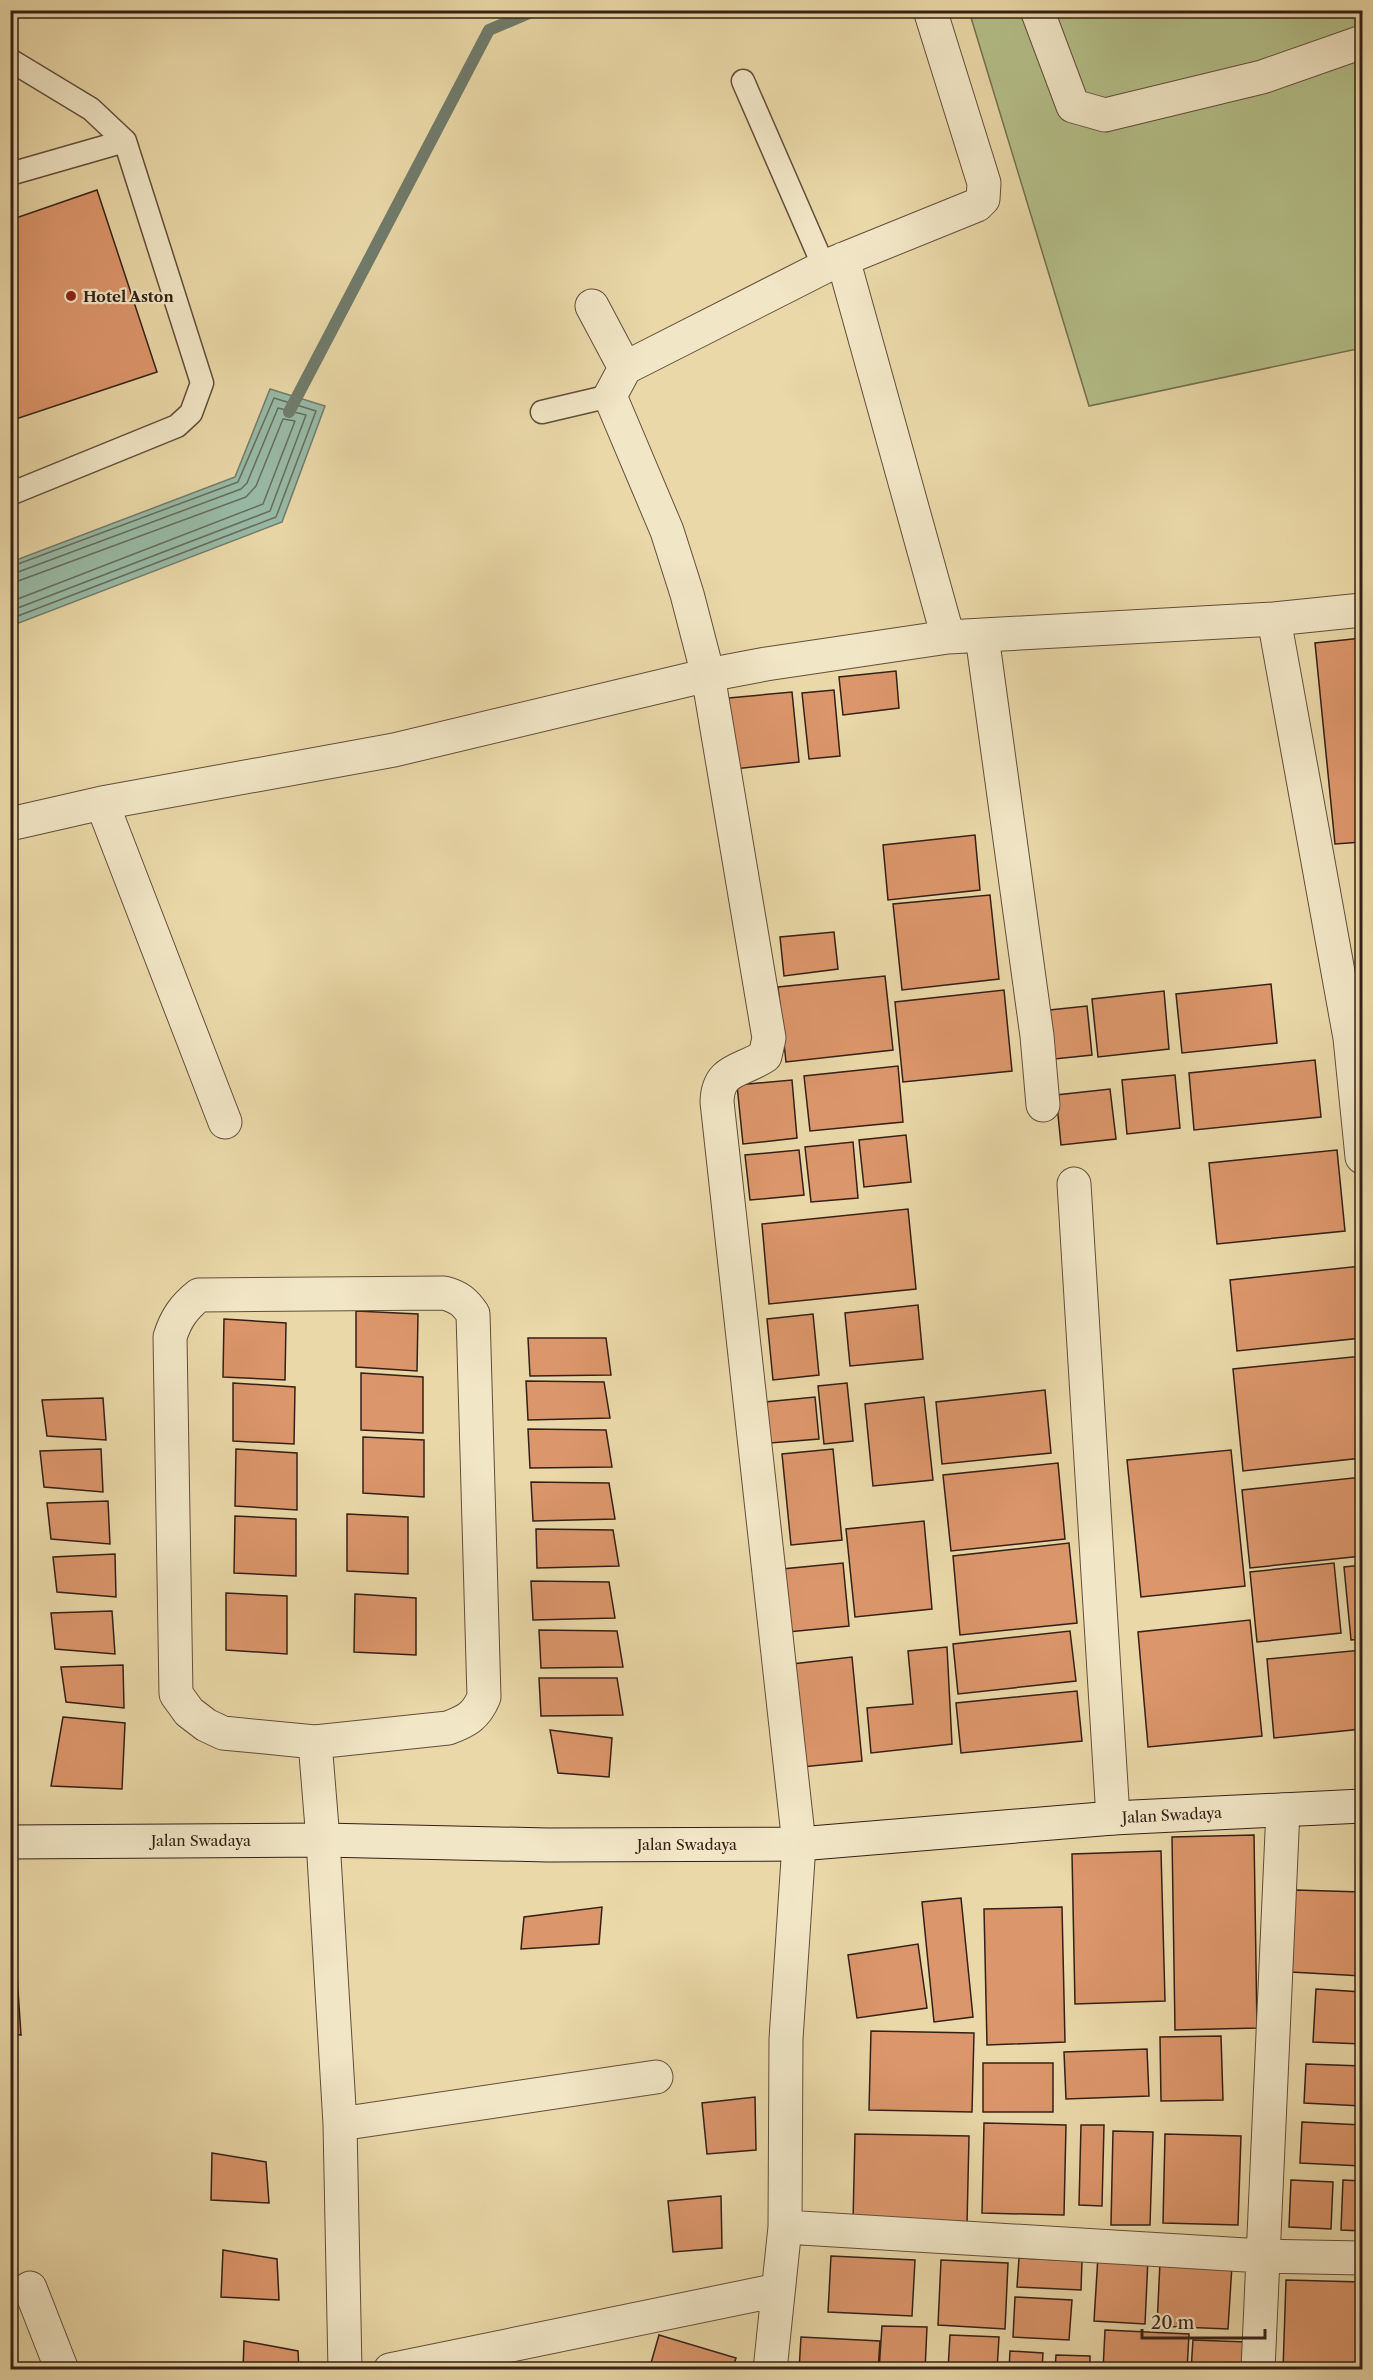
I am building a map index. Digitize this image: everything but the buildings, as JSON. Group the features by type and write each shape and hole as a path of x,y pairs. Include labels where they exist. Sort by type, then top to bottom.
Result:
{"street":[{"path":"770,2370 785,2227 786,2039 799,1844 717,1102 718,1084 723,1077 765,1056 769,1038 708,675 687,594 667,531 610,396 626,368 834,263 977,205 983,199 984,183 930,10"},
{"path":"1037,10 1073,106 1089,113 1105,115 1262,76 1362,42"},
{"path":"834,263 948,637"},
{"path":"592,306 626,368"},
{"path":"10,824 102,804 394,750 708,675 948,637 1274,619 1362,610"},
{"path":"1274,619 1356,1037 1362,1157"},
{"path":"982,636 1037,1036 1043,1105"},
{"path":"102,804 225,1122"},
{"path":"1074,1184 1113,1818"},
{"path":"444,1293 457,1296 466,1303 473,1314 484,1697 478,1711 466,1722 448,1728 315,1742 223,1733 206,1725 189,1712 176,1694 170,1337 188,1305 200,1295 444,1293"},
{"path":"315,1742 340,2124 345,2370"},
{"name":"Jalan Swadaya","path":"10,1842 323,1840 548,1845 799,1844 1113,1818 1362,1806"},
{"path":"1258,2370 1283,1810"},
{"path":"340,2124 656,2077"},
{"path":"785,2227 1262,2256 1362,2258"},
{"path":"30,2288 62,2370"},
{"path":"390,2370 778,2290"}],"lane":[{"path":"10,60 91,110 125,141 202,383 191,413 177,426 10,494"},
{"path":"743,81 834,263"},
{"path":"10,174 125,141"},
{"path":"542,412 610,396"}],"green space":[{"path":"969,11 1362,11 1362,348 1089,406"}],"water":[{"path":"270,389 325,406 282,522 11,626 11,562 235,477"}],"waterway":[{"path":"289,412 489,30 536,10"}],"place":[{"name":"Hotel Aston","path":"71,296"}]}
